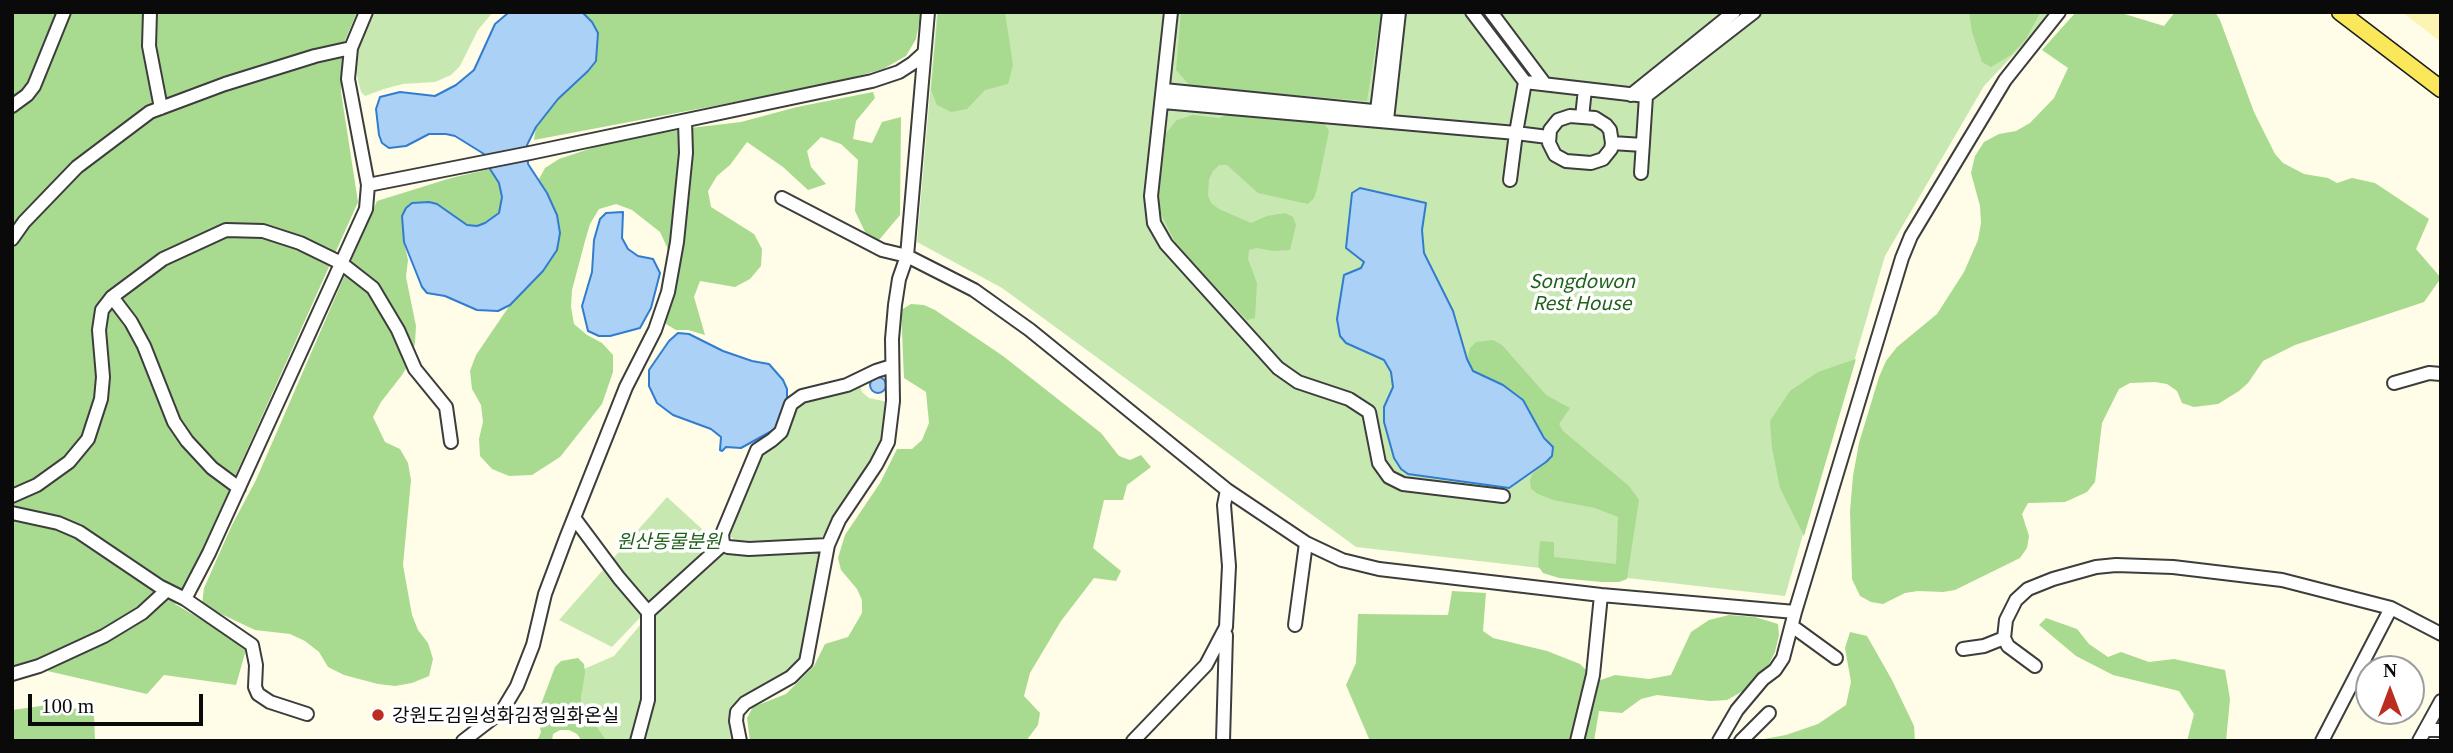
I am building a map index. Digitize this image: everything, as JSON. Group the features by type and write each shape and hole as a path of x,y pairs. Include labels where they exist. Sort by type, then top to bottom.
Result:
{"main road":[{"path":"2340,12 2441,89"}],"street":[{"path":"12,106 34,86 64,12"},
{"path":"150,12 149,46 161,108"},
{"path":"186,599 366,209 368,185 348,79 351,48 366,12"},
{"path":"740,741 737,712 745,703 792,677 806,662 828,545 839,520 888,442 895,305 899,279 907,256 928,12"},
{"path":"1171,12 1151,196 1154,223 1166,244 1278,368 1298,382 1349,399 1369,412 1379,463 1389,477 1403,484 1503,496"},
{"path":"1382,116 1389,12"},
{"path":"1382,116 1399,12"},
{"path":"1472,12 1525,82 1510,180"},
{"path":"1491,12 1545,84"},
{"path":"1631,95 1734,12"},
{"path":"1525,82 1646,96 1754,12"},
{"path":"1719,741 1737,710 1783,658 1902,258 1911,236 2005,80 2059,12"},
{"path":"12,239 24,222 77,167 150,112 225,84 315,56 351,48"},
{"path":"368,185 872,81 900,72 924,53"},
{"path":"1582,117 1585,89"},
{"path":"1163,96 1382,116 1548,137"},
{"path":"1641,173 1646,96"},
{"path":"1570,116 1595,118 1606,125 1612,142 1611,149 1603,159 1577,168 1555,155 1548,137 1558,120 1570,116"},
{"path":"463,741 502,711 517,686 533,645 545,594 626,387 654,330 668,292 680,217 686,153 685,121"},
{"path":"1612,142 1643,145"},
{"path":"782,198 882,250 907,256 974,290 1030,330 1227,490 1306,543 1342,560 1379,569 1601,595 1795,612"},
{"path":"12,214 24,222"},
{"path":"12,496 37,485 69,462 88,439 101,400 103,377 99,330 102,310 112,297 163,259 226,230 263,231 300,243 341,263 373,288 398,330 415,369 446,407 451,442"},
{"path":"112,297 131,321 144,346 174,422 212,468 239,488"},
{"path":"723,544 722,534 757,450 780,432 791,404 802,396 847,385 892,366"},
{"path":"2394,383 2428,373 2441,374"},
{"path":"1223,741 1229,566 1223,505 1227,490"},
{"path":"12,513 58,523 79,532 167,590 186,599 252,645 256,665 255,687 258,694 270,702 307,714"},
{"path":"575,519 619,579 648,612 648,700 637,741"},
{"path":"1295,625 1306,543"},
{"path":"648,612 723,544"},
{"path":"723,544 749,549 828,545"},
{"path":"2035,666 2008,646 2004,638 2006,620 2016,600 2028,589 2074,573 2116,565 2173,567 2282,580 2392,608 2441,634"},
{"path":"12,674 38,666 104,636 142,613 167,590"},
{"path":"1577,741 1593,675 1601,595"},
{"path":"2322,741 2392,608"},
{"path":"1792,626 1836,658"},
{"path":"1132,741 1206,665 1226,627"},
{"path":"1963,649 1984,646 2004,638"},
{"path":"2422,735 2441,701"},
{"path":"1741,741 1769,713"},
{"path":"2422,735 2441,730"}],"green space":[{"path":"12,12 357,12 343,45 341,92 358,202 216,519 202,556 175,604 247,646 236,685 164,675 147,694 26,666 12,668"},
{"path":"373,12 493,12 478,30 460,66 451,75 435,82 403,84 365,96 361,92 354,64"},
{"path":"582,12 921,12 916,39 906,56 883,69 830,84 534,140 536,127 558,99 596,61 592,22"},
{"name":"Songdowon Rest House","path":"937,12 2054,12 1984,86 1885,256 1785,596 1356,547 1002,288 917,242"},
{"path":"938,12 1005,12 1013,65 1008,84 985,90 967,109 951,112 937,105 931,90"},
{"path":"1181,12 1381,12 1367,101 1191,87 1176,70"},
{"path":"1969,12 2040,13 2026,39 2011,55 1991,67 1982,62 1972,32"},
{"path":"2076,12 2118,12 2164,26 2175,12 2215,12 2254,112 2275,154 2283,163 2304,174 2328,178 2337,183 2352,178 2375,183 2429,219 2416,249 2441,278 2424,302 2295,345 2263,361 2248,383 2218,404 2194,407 2182,403 2177,391 2167,384 2155,382 2130,383 2119,389 2102,423 2095,482 2087,492 2065,502 2028,503 2022,514 2029,536 2027,548 2020,558 1955,590 1918,591 1905,593 1883,604 1871,602 1860,596 1852,579 1850,511 1859,443 1879,377 1886,361 1897,347 1937,314 1964,272 1978,240 1981,223 1980,206 1971,173 1975,156 1984,142 2030,123 2054,98 2068,68 2042,50"},
{"path":"873,92 875,98 856,121 853,139 872,143 882,122 901,117 900,215 879,240 866,234 855,211 858,160 841,144 821,137 807,151 811,167 826,184 808,190 783,167 747,142 730,165 717,176 708,191 711,207 754,234 762,249 761,266 750,279 735,287 700,281 694,297 705,335 676,330 666,324 670,264 667,247 660,232 632,210 616,204 599,209 590,224 585,241 572,290 571,307 574,324 602,343 613,355 613,372 602,404 560,457 532,475 509,476 492,469 480,456 479,439 483,422 481,405 472,389 470,371 476,355 510,305 543,271 557,215 539,179 545,168 559,159 607,143 741,122 797,107"},
{"path":"1193,115 1316,121 1324,123 1329,131 1317,189 1308,204 1258,193 1227,165 1219,165 1209,179 1208,196 1212,204 1219,209 1251,223 1267,216 1285,213 1293,217 1296,225 1290,250 1249,250 1248,259 1257,283 1255,318 1247,320 1177,246 1158,208 1166,133 1177,120"},
{"path":"490,169 499,183 502,197 499,213 485,223 467,225 437,204 412,203 402,216 408,260 406,277 416,326 415,343 411,360 373,417 385,442 400,449 408,463 411,480 403,565 412,615 418,630 428,643 433,659 429,676 395,686 378,684 344,675 328,667 319,652 290,634 255,630 202,605 204,588 232,525 256,480 377,201"},
{"path":"911,304 924,305 935,310 1003,356 1101,433 1119,456 1130,460 1141,455 1151,467 1127,485 1123,500 1104,500 1093,548 1121,571 1116,581 1094,578 1061,621 1030,673 1024,696 1040,713 1038,725 1026,741 750,741 747,718 753,707 786,694 814,666 825,644 848,637 862,613 862,600 857,589 841,570 838,558 845,535 880,483 897,449 912,449 922,440 929,423 926,392 904,378 901,310"},
{"path":"1493,340 1502,345 1546,395 1570,408 1559,424 1563,431 1629,486 1639,500 1627,579 1602,582 1559,578 1543,573 1538,566 1540,541 1554,542 1554,557 1616,564 1618,517 1595,508 1553,500 1531,489 1530,480 1533,473 1546,462 1553,447 1539,430 1473,371 1467,359 1470,348 1476,342"},
{"path":"1856,359 1804,536 1780,488 1770,421 1790,391 1818,372"},
{"path":"859,383 862,392 869,398 888,402 883,443 820,540 745,544 736,541 730,536 729,526 760,451 793,408 800,402"},
{"name":"원산동물분원","path":"667,497 714,540 612,647 559,620"},
{"path":"721,550 746,554 820,552 807,650 799,665 740,702 736,741 642,741 655,616"},
{"path":"1452,591 1486,593 1483,631 1493,638 1547,651 1580,664 1588,672 1570,741 1370,741 1346,685 1356,663 1358,614 1448,615"},
{"path":"1729,615 1755,617 1778,624 1779,635 1775,652 1768,666 1743,691 1727,700 1710,701 1657,695 1641,699 1622,713 1599,711 1594,741 1584,741 1598,681 1615,675 1649,679 1671,675 1691,632 1709,620"},
{"path":"2046,618 2077,629 2089,644 2108,657 2121,652 2149,662 2174,659 2225,670 2230,699 2226,741 2187,741 2194,714 2179,691 2113,675 2076,656 2039,625"},
{"path":"641,624 645,647 643,698 632,741 607,741 582,706 584,669 614,656"},
{"path":"1850,632 1867,636 1914,726 1915,741 1753,741 1786,735 1818,724 1846,705 1851,682 1845,648"},
{"path":"578,658 584,664 585,673 582,706 607,741 582,741 577,734 569,730 560,730 553,734 552,741 537,741 541,732 537,715 555,667 561,661"},
{"path":"48,705 71,707 94,716 95,741 12,741 12,710"}],"sand":[{"path":"2402,12 2441,12 2441,42"}],"water":[{"path":"582,12 598,33 596,61 558,99 536,127 527,145 528,164 547,193 557,215 560,233 557,250 543,271 510,305 498,311 477,310 445,296 427,293 404,242 402,216 406,208 412,203 437,204 467,225 477,226 499,213 502,197 499,183 484,154 455,136 429,134 406,146 389,148 382,143 376,109 380,97 400,92 435,96 456,85 474,70 495,24 508,13"},
{"path":"1360,188 1426,203 1422,230 1424,253 1453,311 1473,371 1503,385 1523,400 1544,438 1553,447 1552,456 1546,462 1509,488 1408,474 1394,458 1384,422 1384,407 1393,387 1391,372 1384,360 1346,343 1340,336 1337,319 1344,275 1361,268 1364,262 1346,248 1352,193"},
{"path":"623,212 622,238 628,249 638,256 653,259 660,273 651,308 640,328 610,336 599,336 588,331 582,306 592,272 594,240 600,219 606,213"},
{"path":"678,333 689,334 723,351 752,361 769,364 787,389 787,403 779,427 741,448 726,447 722,451 721,437 711,429 673,415 657,403 649,386 649,370 669,341"},
{"path":"875,377 881,377 886,385 884,391 875,393 870,388 870,382"}],"place":[{"name":"강원도김일성화김정일화온실","path":"378,715"}]}
